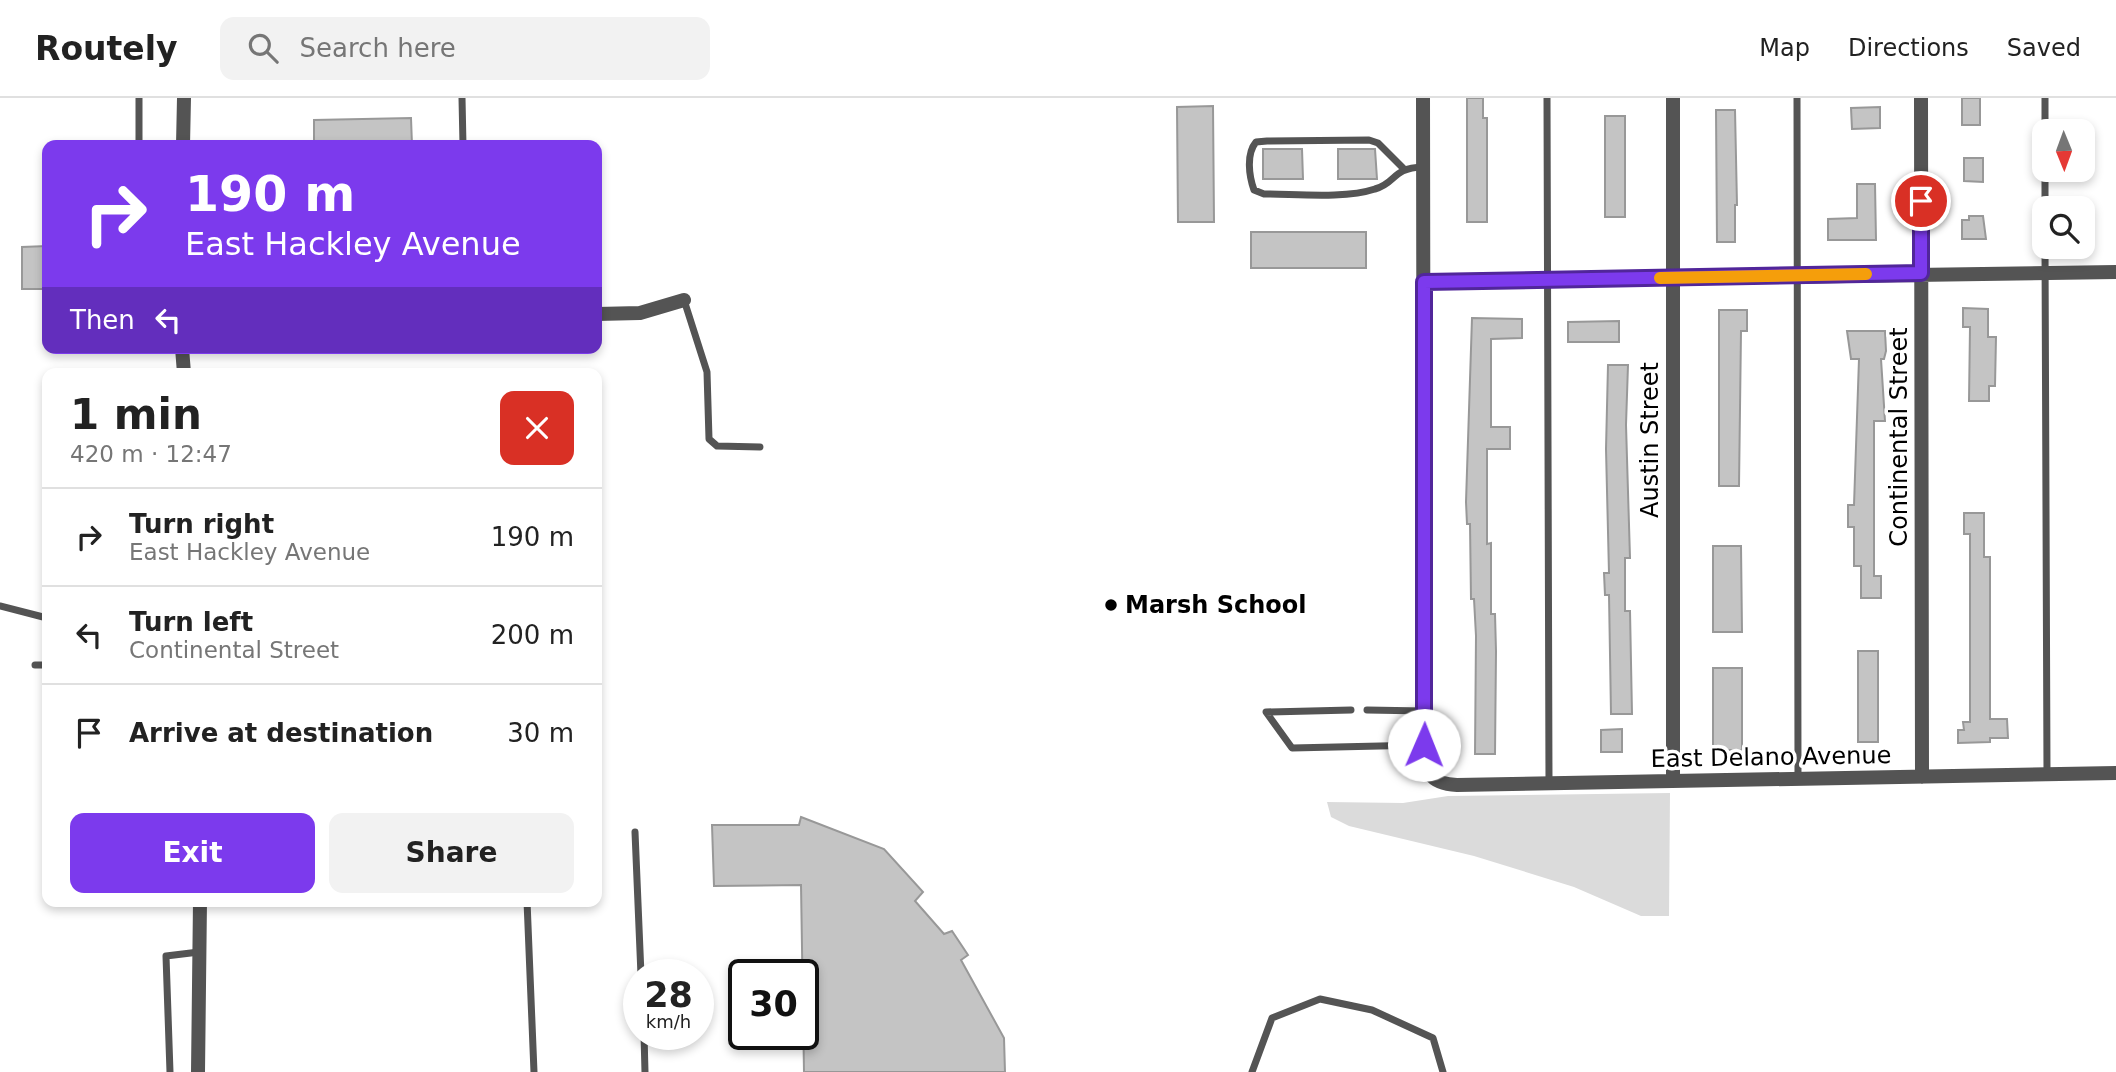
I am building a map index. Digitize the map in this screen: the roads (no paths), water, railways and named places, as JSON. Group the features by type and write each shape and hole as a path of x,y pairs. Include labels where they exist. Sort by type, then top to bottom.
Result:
{"street":[{"path":"183,140 184,98"},
{"path":"1423,98 1424,745"},
{"name":"Austin Street","path":"1673,98 1673,781"},
{"name":"Continental Street","path":"1921,98 1922,777"},
{"path":"1424,282 2116,272"},
{"path":"602,314 640,313 684,300"},
{"name":"East Delano Avenue","path":"1424,745 1425,769 1429,776 1441,783 1457,785 2116,773"},
{"path":"198,1072 200,907"}],"lane":[{"path":"139,98 139,140"},
{"path":"462,98 463,140"},
{"path":"1547,98 1549,784"},
{"path":"1797,98 1798,779"},
{"path":"2045,98 2045,119"},
{"path":"1403,168 1378,143 1256,142 1251,148 1250,178 1254,190 1264,194 1378,189 1403,168 1423,167"},
{"path":"2045,259 2047,774"},
{"path":"684,300 708,372 709,439 717,446 760,447"},
{"path":"0,606 42,617"},
{"path":"34,665 42,665"},
{"path":"1351,710 1266,712 1292,748 1424,745"},
{"path":"1367,710 1424,711"},
{"path":"635,832 640,959"},
{"path":"527,907 534,1072"},
{"path":"170,1072 166,956 200,952"},
{"path":"1252,1072 1272,1018 1320,999 1372,1010 1433,1038 1443,1072"},
{"path":"644,1050 645,1072"}],"place":[{"name":"Marsh School","path":"1111,605"}]}
